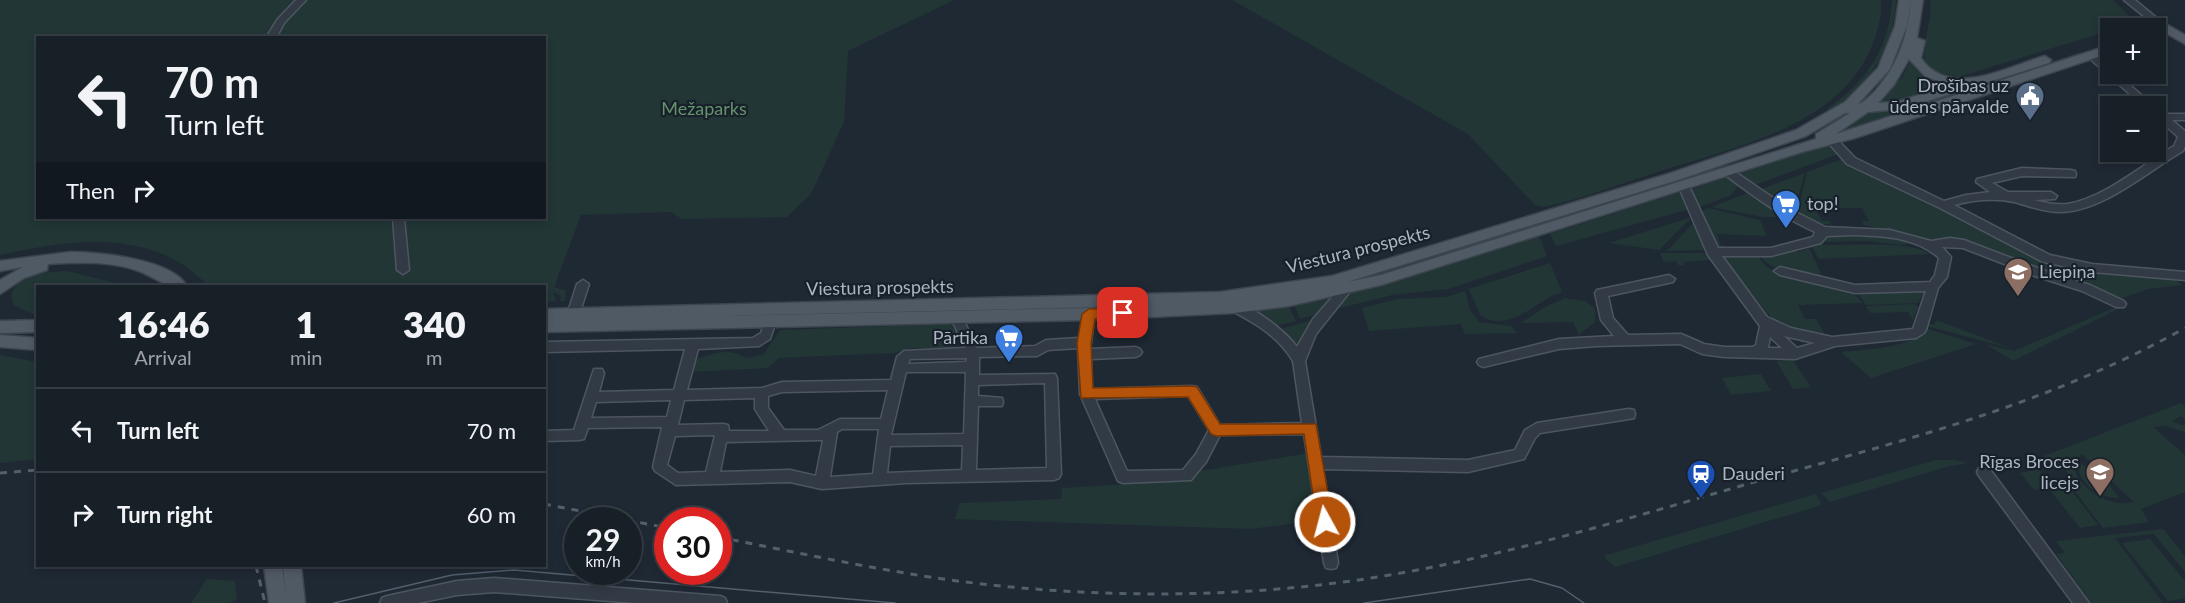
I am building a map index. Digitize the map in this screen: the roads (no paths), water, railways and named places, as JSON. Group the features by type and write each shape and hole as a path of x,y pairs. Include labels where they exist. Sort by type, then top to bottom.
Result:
{"main road":[{"path":"1907,1 1917,20 1919,40 1915,55 1921,67 1943,79 1970,83"},
{"path":"1843,110 1869,87 1884,69 1901,26 1907,1"},
{"path":"1799,148 1841,125 1867,107 1891,82 1907,54 1917,20"},
{"path":"2166,32 2185,40"},
{"name":"Viestura prospekts","path":"546,315 1234,307 1346,289 1445,254 1679,181 1779,142 1843,110 1897,106 2100,42"},
{"name":"Viestura prospekts","path":"1679,181 1728,171 1831,140 2100,52"},
{"name":"Viestura prospekts","path":"546,326 1089,314 1123,307 1289,289 1445,254"},
{"path":"0,266 42,258 91,261 147,268 165,275 179,285"},
{"path":"0,288 19,273 32,268 58,263 91,261 138,273 163,285"},
{"path":"0,320 36,330"},
{"path":"546,333 568,331 588,325"},
{"path":"0,327 36,330"},
{"path":"0,340 36,330"},
{"path":"0,340 36,344"},
{"path":"273,567 278,603"},
{"path":"292,567 296,603"}],"street":[{"path":"271,36 280,22 301,0"},
{"path":"2129,0 2148,18"},
{"path":"2091,55 2100,63"},
{"path":"2124,84 2137,96"},
{"path":"2166,115 2185,117"},
{"path":"2071,174 2022,172 1981,182 2006,196 2045,207 2074,207 2092,200 2179,148 2184,137 2166,121"},
{"path":"1831,140 1851,161 1944,205 2003,238 2057,263 2145,274 2185,276"},
{"path":"1728,171 1779,211 1821,230 1882,233 1929,245 1950,242 1964,244 2039,273 2086,288 2120,304"},
{"path":"1679,181 1712,252 1765,323 1795,354"},
{"path":"1944,205 1960,200 2006,196 2050,196"},
{"path":"398,219 403,270"},
{"path":"1712,252 1781,251 1817,240 1821,230"},
{"path":"1483,362 1559,344 1596,341 1681,339 1718,352 1795,354 1832,342 1916,333 1920,330 1933,286 1941,277 1945,257 1929,245"},
{"path":"1780,271 1855,289 1933,286"},
{"path":"1626,341 1607,320 1601,294 1669,279"},
{"path":"573,315 584,284"},
{"path":"1299,361 1303,343 1312,328 1346,289"},
{"path":"1234,307 1274,328 1290,343 1299,361 1331,563"},
{"path":"1089,314 1084,348 1086,394 1123,477 1186,476 1201,458 1216,430"},
{"path":"956,316 973,352 969,475"},
{"path":"1596,341 1607,320"},
{"path":"546,347 760,341 766,336 770,321"},
{"path":"1765,323 1788,332 1832,342"},
{"path":"1756,352 1762,347 1765,323"},
{"path":"693,344 668,427 660,467 676,478 790,476 822,483 969,475 1054,474 1051,378 910,368"},
{"path":"879,480 886,424 903,357 908,354 1037,351 1046,345 1136,352"},
{"path":"546,436 579,435 598,373"},
{"path":"591,396 762,393 782,387 896,385"},
{"path":"1086,394 1192,392 1216,430"},
{"path":"762,393 761,409 781,437"},
{"path":"971,401 997,402"},
{"path":"1316,463 1458,466 1486,463 1519,455 1530,434 1538,428 1629,414"},
{"path":"583,423 723,429 712,477"},
{"path":"721,436 820,435 840,424 886,424"},
{"path":"1216,430 1311,428"},
{"path":"822,483 831,429"},
{"path":"884,441 970,439"},
{"path":"1984,471 2082,603"},
{"path":"387,603 466,587 517,585 720,603"}],"tram line":[{"path":"334,603 452,575 514,570 895,603"},
{"path":"1364,603 1530,579 1562,588 1584,603"}],"railway":[{"path":"732,540 921,576 998,586 1094,593 1240,592 1392,575 1501,552 1610,524 1931,432 2085,377 2185,328"},
{"path":"0,473 36,470"},
{"path":"546,504 654,525"},
{"path":"256,567 265,603"}],"place":[{"name":"Drošības uz ūdens pārvalde","path":"2030,122"},
{"name":"top!","path":"1786,230"},
{"name":"Liepiņa","path":"2018,298"},
{"name":"Pārtika","path":"1009,364"},
{"name":"Rīgas Broces licejs","path":"2100,498"},
{"name":"Dauderi","path":"1701,500"}],"park label":[{"name":"Mežaparks","path":"704,109"}]}
